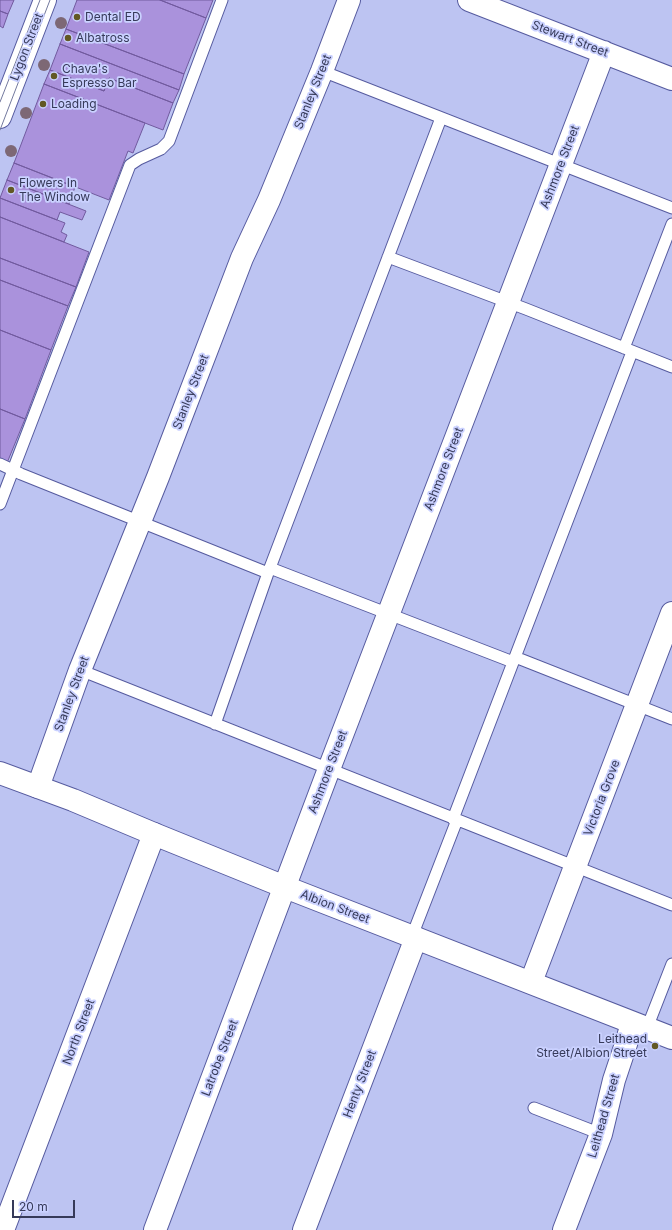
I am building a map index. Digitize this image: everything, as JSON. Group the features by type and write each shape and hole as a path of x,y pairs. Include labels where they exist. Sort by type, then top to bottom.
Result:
{"street":[{"name":"Lygon Street","path":"0,117 6,82 45,0"},
{"name":"Stanley Street","path":"38,787 80,670 141,521 242,258 269,200 322,71 349,0"},
{"name":"Stewart Street","path":"469,0 672,79"},
{"name":"Ashmore Street","path":"285,887 604,52"},
{"name":"Victoria Grove","path":"531,982 672,613"},
{"name":"Albion Street","path":"0,772 73,800 285,887 672,1038"},
{"name":"North Street","path":"3,1230 154,834"},
{"name":"Latrobe Street","path":"155,1230 285,887"},
{"name":"Henty Street","path":"304,1230 414,937"},
{"name":"Leithead Street","path":"564,1230 601,1134 614,1080 626,1044 640,1026"}],"lane":[{"path":"0,504 130,165 139,159 161,149 169,140 222,0"},
{"path":"322,71 672,208"},
{"path":"215,724 269,570 441,118"},
{"path":"414,937 455,819 628,350 672,224"},
{"path":"388,257 508,301 672,367"},
{"path":"0,464 21,474 269,570 672,719"},
{"path":"80,670 672,905"},
{"path":"640,1026 672,964"},
{"path":"534,1108 601,1134"}],"building":[{"path":"0,0 14,0 8,14 0,11"},
{"path":"77,0 160,0 206,18 184,74 66,29"},
{"path":"160,0 213,0 206,18"},
{"path":"0,11 8,14 3,28 0,26"},
{"path":"66,29 184,74 179,90 60,44"},
{"path":"60,44 179,90 173,103 109,78 104,91 50,70"},
{"path":"50,70 104,91 109,78 173,103 163,130 44,84"},
{"path":"44,84 145,123 133,153 128,151 109,200 14,163"},
{"path":"14,163 75,187 69,204 7,180"},
{"path":"7,180 86,211 82,220 60,212 57,220 0,198"},
{"path":"0,198 65,223 61,232 67,235 64,242 0,217"},
{"path":"0,217 89,252 76,287 0,258"},
{"path":"0,258 76,287 68,306 0,280"},
{"path":"0,280 68,306 51,350 0,330"},
{"path":"0,330 51,350 25,419 0,409"},
{"path":"0,409 25,419 7,463 0,460"}],"tram line":[{"path":"0,102 40,0"},
{"path":"0,130 50,0"}],"place":[{"name":"Dental ED","path":"77,17"},
{"name":"Albatross","path":"68,38"},
{"name":"Chava's Espresso Bar","path":"54,76"},
{"name":"Loading","path":"43,104"},
{"name":"Flowers In The Window","path":"11,190"},
{"name":"Leithead Street/Albion Street","path":"655,1046"}]}
